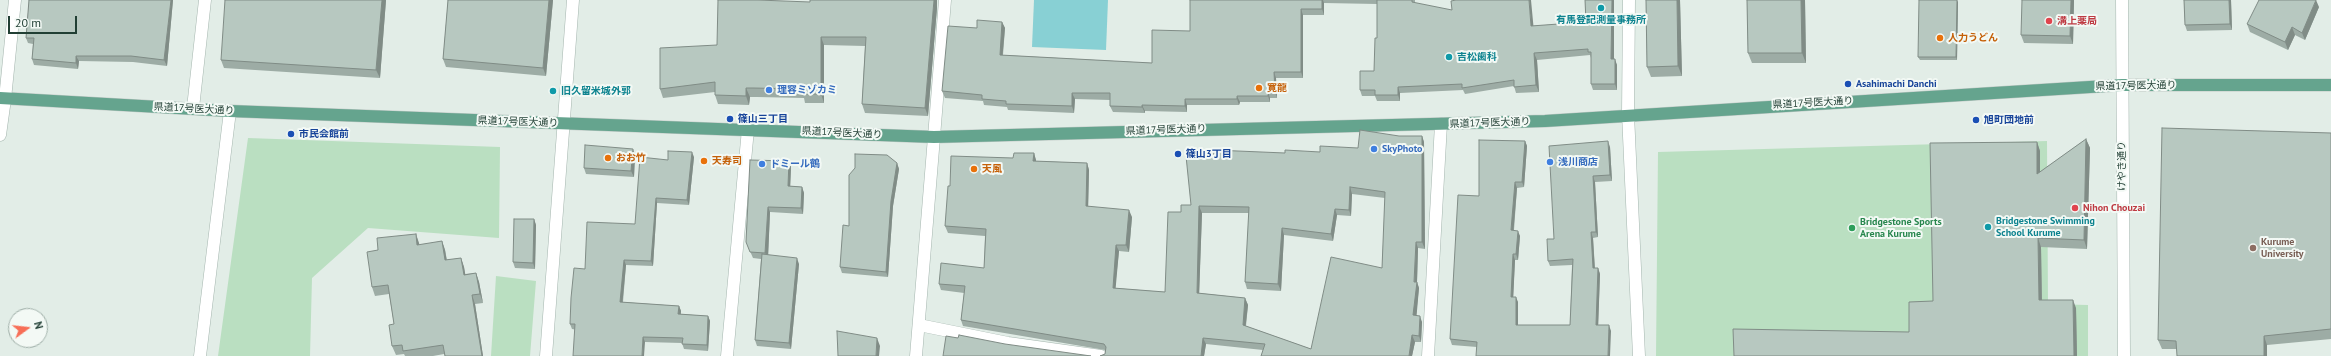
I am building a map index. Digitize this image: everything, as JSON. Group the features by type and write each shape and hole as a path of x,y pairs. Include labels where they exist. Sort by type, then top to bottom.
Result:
{"main road":[{"name":"県道17号医大通り","path":"2,98 230,111 934,137 1544,121 1628,114 2122,85 2331,85"}],"street":[{"path":"0,135 2,98 15,0"},
{"path":"194,108 205,0"},
{"path":"546,356 565,124 573,0"},
{"path":"916,356 945,0"},
{"path":"1629,0 1628,114 1639,356"},
{"name":"けやき通り","path":"2122,0 2124,356"},
{"path":"200,356 230,111"},
{"path":"1428,356 1440,124"},
{"path":"727,356 748,129"},
{"path":"919,325 1008,343 1101,356"}],"green space":[{"path":"248,138 500,147 499,238 368,228 312,278 310,356 218,356"},
{"name":"Bridgestone Sports Arena Kurume","path":"2047,141 2048,304 2088,305 2088,356 1656,356 1658,152"},
{"path":"496,276 536,281 530,356 491,356"}],"water":[{"path":"1034,0 1108,0 1106,50 1032,47"}],"building":[{"path":"29,0 171,0 164,60 131,56 76,56 76,63 32,59 34,38 26,38"},
{"path":"225,0 382,0 376,70 221,60"},
{"path":"448,0 549,0 543,68 443,59"},
{"path":"718,0 810,2 810,0 934,0 925,108 862,104 866,37 821,37 821,94 802,94 802,89 746,88 746,96 715,95 715,82 660,89 660,48 717,45"},
{"path":"1190,0 1322,0 1322,9 1301,9 1301,72 1274,72 1275,92 1268,92 1268,96 1237,96 1237,99 1185,99 1185,106 1110,106 1110,93 1072,93 1072,106 1006,104 1006,101 982,99 982,95 942,91 948,26 977,28 977,20 1002,22 1000,55 1152,63 1152,30 1190,31"},
{"path":"1377,0 1412,0 1412,2 1452,10 1451,1 1456,0 1529,0 1531,26 1586,22 1585,0 1612,0 1611,59 1615,59 1615,84 1591,84 1591,52 1588,52 1588,49 1534,53 1536,85 1514,87 1514,80 1462,88 1462,84 1398,87 1398,95 1375,95 1375,90 1360,90 1360,71 1374,71 1375,38 1377,38"},
{"path":"1646,0 1677,0 1678,66 1647,67"},
{"path":"1747,0 1801,0 1802,53 1748,53"},
{"path":"1919,0 1957,0 1956,57 1918,57"},
{"name":"溝上薬局","path":"2022,0 2071,0 2070,36 2021,35"},
{"path":"2184,0 2229,0 2230,24 2185,25"},
{"path":"2259,0 2316,0 2302,33 2292,27 2285,42 2247,24"},
{"name":"Kurume University","path":"2162,128 2331,133 2331,329 2264,336 2264,356 2177,356 2176,341 2158,340"},
{"path":"1360,130 1399,136 1422,136 1422,242 1416,242 1414,282 1417,282 1413,315 1420,316 1419,336 1412,335 1409,356 1261,356 1265,344 1203,338 1201,356 1100,356 1105,354 1106,347 1104,344 961,320 965,286 939,284 941,263 984,268 986,229 945,226 948,186 950,186 951,156 1013,158 1014,153 1034,153 1033,161 1087,163 1086,206 1129,210 1126,245 1116,245 1113,288 1165,292 1168,212 1181,212 1181,205 1191,205 1186,156 1214,154 1214,150 1285,153 1285,150 1320,152 1320,146 1358,148","holes":["1350,187 1385,192 1382,268 1331,257 1311,349 1243,325 1245,298 1197,293 1199,206 1249,207 1245,282 1278,284 1282,228 1331,234 1335,209 1349,210"]},
{"path":"2086,139 2084,240 2038,238 2039,300 2073,300 2074,356 1734,356 1733,329 1909,332 1909,302 1933,301 1930,143 2037,142 2037,174"},
{"path":"1479,140 1525,141 1522,182 1515,182 1511,230 1518,231 1516,254 1513,254 1511,297 1516,297 1516,325 1570,325 1573,259 1548,261 1547,239 1554,239 1549,146 1608,141 1610,175 1593,176 1596,232 1591,232 1593,268 1598,268 1596,325 1609,325 1608,356 1476,356 1477,342 1450,339 1458,195 1479,196"},
{"path":"585,145 633,149 631,171 584,168"},
{"path":"668,151 692,152 687,200 656,198 651,261 624,260 620,302 679,306 678,314 708,316 707,345 682,344 683,338 643,337 642,356 573,356 575,324 570,324 574,268 585,269 587,222 635,224 640,157 668,160"},
{"path":"855,154 887,155 897,163 891,201 886,272 840,267 843,225 849,226 849,175 855,168"},
{"path":"750,160 789,161 788,186 802,187 801,208 768,207 765,253 750,252 746,242"},
{"path":"514,219 534,219 533,263 513,262"},
{"path":"416,234 417,245 442,241 445,260 461,258 464,275 476,273 480,294 472,295 482,356 445,356 443,345 403,351 402,345 392,346 389,325 394,324 388,285 372,287 367,252 378,250 377,238"},
{"path":"762,254 797,258 789,343 755,340"},
{"path":"837,331 877,338 876,356 838,356"},
{"path":"959,335 1005,344 1091,356 943,356 946,336 958,338"}],"place":[{"name":"有馬登記測量事務所","path":"1601,8"},
{"name":"溝上薬局","path":"2049,21"},
{"name":"人力うどん","path":"1940,38"},
{"name":"吉松歯科","path":"1449,57"},
{"name":"Asahimachi Danchi","path":"1848,84"},
{"name":"寛龍","path":"1259,88"},
{"name":"理容ミゾカミ","path":"769,90"},
{"name":"旧久留米城外郭","path":"553,91"},
{"name":"篠山三丁目","path":"730,119"},
{"name":"旭町団地前","path":"1976,120"},
{"name":"市民会館前","path":"291,134"},
{"name":"SkyPhoto","path":"1374,149"},
{"name":"篠山3丁目","path":"1178,154"},
{"name":"おお竹","path":"608,158"},
{"name":"天寿司","path":"704,161"},
{"name":"浅川商店","path":"1550,162"},
{"name":"ドミール鶴","path":"762,164"},
{"name":"天風","path":"974,169"},
{"name":"Nihon Chouzai","path":"2075,208"},
{"name":"Bridgestone Swimming School Kurume","path":"1988,227"},
{"name":"Bridgestone Sports Arena Kurume","path":"1852,228"},
{"name":"Kurume University","path":"2253,248"}]}
